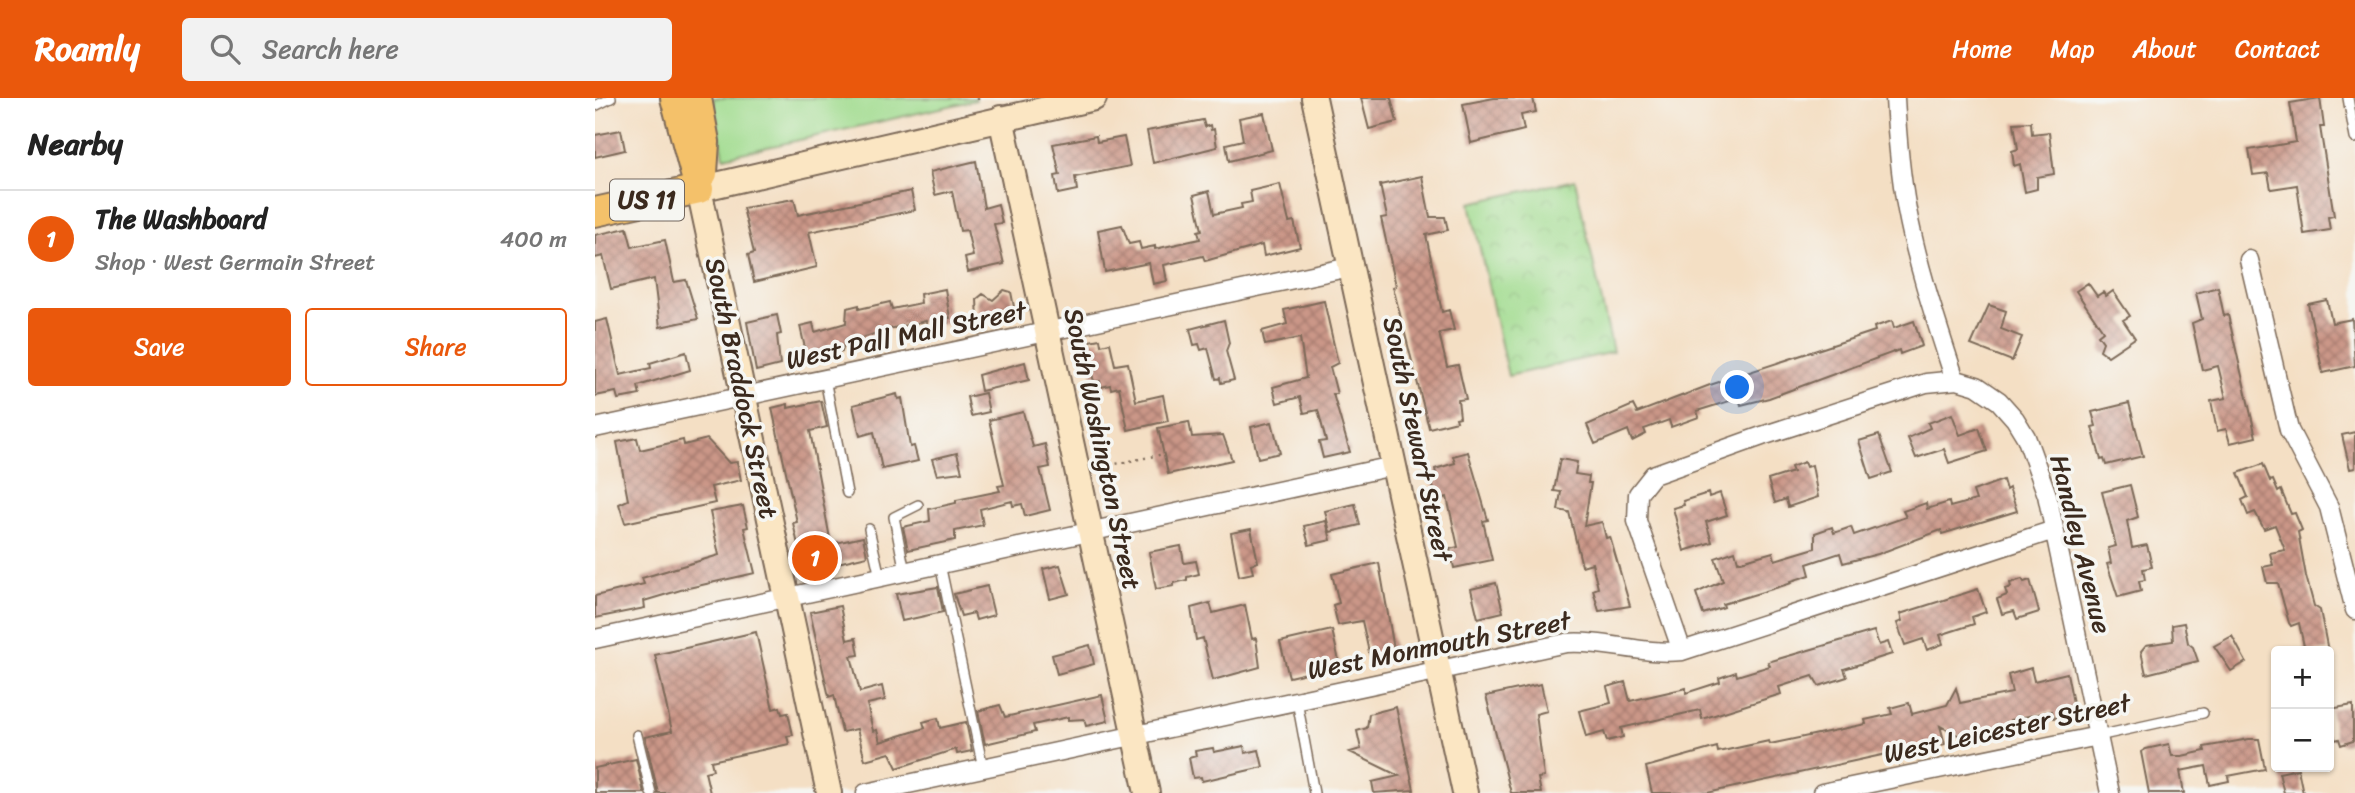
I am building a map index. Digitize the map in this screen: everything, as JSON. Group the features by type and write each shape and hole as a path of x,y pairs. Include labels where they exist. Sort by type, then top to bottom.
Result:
{"main road":[{"name":"South Braddock Street","path":"675,98 699,189"},
{"name":"South Braddock Street","path":"697,98 705,160 699,189"},
{"name":"US 11","path":"595,212 699,189"}],"street":[{"path":"699,189 1094,98"},
{"name":"South Stewart Street","path":"1314,98 1465,793"},
{"path":"1682,651 1637,521 1637,494 1643,484 1663,470 1762,436 1926,383 1955,380 1910,225 1900,166 1895,98"},
{"name":"South Washington Street","path":"1001,118 1147,793"},
{"name":"South Braddock Street","path":"699,189 829,793"},
{"path":"2249,260 2289,430 2329,507 2355,610"},
{"name":"West Pall Mall Street","path":"595,428 1350,267"},
{"name":"Handley Avenue","path":"1955,380 1989,393 2015,419 2035,460 2054,530 2110,793"},
{"path":"595,639 1393,466"},
{"name":"West Monmouth Street","path":"866,793 1566,643 1601,643 1659,653 1682,651 2054,530"},
{"name":"West Leicester Street","path":"1822,793 2098,736"}],"lane":[{"path":"595,106 611,98"},
{"path":"2347,98 2355,138"},
{"path":"825,379 848,493"},
{"path":"905,572 894,517 918,505"},
{"path":"869,529 880,577"},
{"path":"940,564 983,768"},
{"path":"1297,701 1314,793"},
{"name":"West Leicester Street","path":"2098,736 2203,713"},
{"path":"637,735 650,793"}],"path":[{"path":"1096,468 1164,454"}],"green space":[{"path":"713,98 976,98 976,100 724,157"},
{"path":"1575,180 1613,352 1508,376 1470,203"}],"building":[{"path":"1361,98 1391,98 1397,122 1369,129"},
{"path":"1494,98 1533,98 1536,112 1521,115 1524,130 1471,143 1463,104"},
{"path":"2320,98 2324,127 2320,127 2334,216 2328,217 2330,230 2304,234 2297,185 2271,189 2268,173 2253,175 2249,150 2296,142 2290,103"},
{"path":"1264,113 1272,150 1229,161 1226,144 1243,140 1239,118"},
{"path":"1203,120 1205,127 1210,125 1211,130 1214,129 1217,147 1153,163 1147,131"},
{"path":"2031,122 2032,134 2049,132 2054,174 2037,177 2037,189 2025,192 2020,164 2014,166 2012,151 2018,149 2014,123"},
{"path":"621,130 625,150 595,157 595,135"},
{"path":"1096,136 1097,142 1124,137 1130,166 1075,177 1077,190 1058,194 1055,176 1060,175 1053,144"},
{"path":"976,161 984,208 998,204 1002,223 994,224 1004,264 968,272 965,258 973,256 967,230 960,231 952,191 935,195 930,172"},
{"path":"1422,176 1430,217 1445,217 1448,230 1426,235 1442,312 1449,310 1454,330 1439,333 1447,367 1458,365 1466,399 1458,400 1460,417 1456,418 1457,421 1429,428 1393,287 1396,286 1381,218 1387,217 1380,185"},
{"path":"1280,184 1289,222 1294,221 1300,247 1264,256 1262,245 1205,261 1203,256 1164,265 1167,281 1153,284 1149,263 1105,272 1098,230 1122,225 1129,244 1139,242 1141,249 1155,246 1155,249 1200,239 1198,231 1202,230 1194,195 1209,191 1214,214 1242,208 1241,204 1252,202 1250,191"},
{"path":"911,191 915,210 809,232 817,267 754,282 748,255 754,253 743,208 794,199 798,215"},
{"path":"627,228 632,247 665,240 674,282 686,280 698,319 660,327 654,279 611,289 603,256 595,258 595,235"},
{"path":"2088,283 2097,296 2103,292 2106,296 2113,291 2130,316 2123,320 2135,338 2108,356 2100,350 2103,342 2098,335 2103,331 2076,291"},
{"path":"2218,287 2224,316 2228,315 2256,437 2230,443 2226,429 2217,431 2211,401 2226,398 2218,366 2202,370 2192,323 2202,319 2196,293"},
{"path":"945,289 950,318 947,318 948,323 927,327 926,321 889,329 844,344 842,351 807,357 800,326 813,323 815,332 846,323 847,308 859,305 859,309 890,302 892,309 921,303 920,294"},
{"path":"1004,290 1011,292 1015,312 978,320 977,299 983,294 993,300"},
{"path":"2327,300 2332,323 2352,319 2355,366 2323,373 2308,304"},
{"path":"1324,301 1338,363 1330,367 1337,394 1333,394 1350,452 1323,458 1319,442 1326,441 1318,410 1304,413 1300,397 1277,403 1273,387 1306,378 1300,338 1265,345 1262,331 1287,324 1284,310"},
{"path":"1989,305 2006,311 2001,329 2022,337 2012,361 1971,345"},
{"path":"777,315 781,334 777,335 780,365 756,371 747,322"},
{"path":"607,319 620,375 651,368 650,363 686,352 690,370 638,386 640,395 618,399 616,392 595,396 595,322"},
{"path":"1224,320 1229,343 1226,351 1234,380 1221,383 1220,378 1216,379 1208,348 1201,350 1199,344 1194,345 1190,329"},
{"path":"1892,321 1894,328 1914,321 1922,346 1900,354 1899,350 1769,398 1741,405 1739,398 1697,411 1699,417 1671,427 1669,420 1644,429 1646,434 1632,441 1628,430 1595,444 1587,425 1633,405 1637,413 1710,385 1875,331 1874,327"},
{"path":"1100,339 1101,345 1110,343 1115,365 1128,363 1136,401 1163,395 1168,421 1128,430 1119,387 1101,387 1100,381 1094,382 1084,342"},
{"path":"1025,362 1029,380 981,391 978,375"},
{"path":"985,393 989,412 971,416 967,397"},
{"path":"897,394 898,399 902,398 910,447 914,446 918,461 882,469 874,432 860,436 853,405"},
{"path":"821,401 827,427 810,431 831,544 863,537 867,556 804,571 793,523 797,522 772,408 788,404 788,408"},
{"path":"2129,403 2143,456 2106,465 2104,459 2101,460 2092,427 2096,426 2092,412"},
{"path":"1023,412 1033,447 1045,444 1050,467 1040,469 1050,510 1025,516 1022,504 1013,506 1012,501 980,509 983,525 955,531 955,540 908,550 903,527 930,521 929,509 1000,491 998,486 1004,485 989,420"},
{"path":"1952,414 1960,435 1979,428 1987,451 1949,463 1944,449 1916,458 1908,438 1930,428 1928,423"},
{"path":"1189,422 1192,437 1223,435 1232,460 1168,474 1158,428"},
{"path":"1272,422 1280,453 1258,458 1251,427"},
{"path":"2355,432 2355,468 2350,469 2342,435"},
{"path":"1879,435 1892,472 1871,479 1859,441"},
{"path":"637,438 640,450 683,440 684,445 707,439 729,463 737,462 741,480 711,487 715,503 625,523 619,504 628,500 617,442"},
{"path":"1468,452 1488,520 1483,521 1492,560 1454,568 1450,549 1458,547 1447,497 1437,500 1431,479 1437,478 1435,469 1455,463 1453,456"},
{"path":"957,453 962,472 937,475 932,459"},
{"path":"1560,459 1577,462 1575,474 1589,476 1588,483 1591,483 1584,526 1602,522 1606,538 1610,537 1630,606 1599,611 1593,590 1598,588 1592,563 1582,566 1569,512 1558,510 1561,492 1554,491"},
{"path":"1804,462 1806,467 1812,465 1818,497 1788,507 1786,499 1775,503 1768,480 1793,472 1791,467"},
{"path":"2263,464 2270,481 2273,480 2278,492 2281,490 2291,514 2295,513 2302,530 2298,532 2306,576 2314,606 2320,610 2327,646 2304,646 2299,623 2291,626 2289,623 2278,583 2267,583 2263,567 2273,565 2270,553 2285,550 2275,525 2264,529 2255,512 2248,515 2242,500 2248,497 2238,473"},
{"path":"2003,480 2006,490 2009,488 2017,511 1942,534 1941,530 1878,554 1843,563 1840,553 1807,564 1810,575 1723,604 1724,607 1703,614 1696,593 1723,581 1715,558 1735,551 1738,562 1773,552 1775,560 1815,548 1815,533 1832,527 1834,533 1851,527 1854,535 1906,517 1903,511 1926,503 1927,509 1949,502 1950,507 1976,500 1973,491"},
{"path":"2130,485 2138,517 2127,521 2132,548 2147,545 2152,567 2143,569 2145,580 2139,581 2141,591 2118,597 2107,564 2111,563 2108,548 2116,546 2102,492"},
{"path":"1708,493 1709,497 1720,493 1727,515 1706,522 1712,542 1684,551 1673,508 1684,505 1683,501"},
{"path":"1355,504 1360,525 1330,532 1325,511"},
{"path":"743,506 748,527 744,528 755,573 644,601 645,608 595,618 595,596 644,584 642,578 719,555 710,512"},
{"path":"1326,521 1331,540 1309,545 1304,526"},
{"path":"1251,529 1258,562 1251,564 1253,573 1239,576 1231,533"},
{"path":"1181,546 1184,563 1196,561 1199,574 1174,583 1174,586 1156,589 1149,552"},
{"path":"1379,563 1394,649 1391,650 1393,656 1371,661 1362,621 1338,625 1333,605 1339,603 1332,574"},
{"path":"1060,565 1069,594 1050,599 1043,569"},
{"path":"2022,579 2024,582 2030,580 2039,612 2017,619 2014,611 2002,614 1997,599 2007,595 2005,589 2011,587 2010,583"},
{"path":"1496,583 1503,612 1478,618 1471,589"},
{"path":"987,586 994,615 976,620 974,613 961,616 954,594"},
{"path":"938,587 943,612 902,621 896,594"},
{"path":"1978,589 1986,612 1972,617 1974,624 1940,635 1943,644 1927,650 1923,639 1905,645 1897,623 1902,621 1900,614"},
{"path":"1210,603 1213,613 1245,605 1252,639 1256,638 1260,667 1213,680 1203,638 1196,640 1191,608"},
{"path":"840,606 847,640 856,638 859,655 851,656 860,692 882,686 885,700 867,704 873,731 877,730 880,742 925,728 923,722 938,718 940,728 966,722 972,751 957,754 956,749 897,768 890,753 865,760 857,729 842,732 834,695 829,697 810,612"},
{"path":"2184,623 2188,643 2193,647 2198,661 2146,674 2141,651 2146,645 2173,641 2172,625"},
{"path":"1332,630 1339,661 1331,663 1332,667 1289,677 1280,642"},
{"path":"1874,631 1879,645 1888,642 1892,654 1844,669 1847,677 1819,686 1813,676 1779,687 1781,694 1702,719 1700,710 1621,728 1623,737 1607,741 1604,732 1586,737 1579,711 1611,703 1607,687 1625,682 1630,701 1686,688 1686,693 1720,682 1719,678 1736,672 1737,676 1770,666 1768,662"},
{"path":"756,632 773,709 780,707 782,714 788,713 793,735 787,736 789,744 711,761 713,770 705,772 710,793 658,793 645,737 672,731 655,655"},
{"path":"2232,636 2246,662 2231,671 2214,646"},
{"path":"1090,645 1094,664 1057,674 1052,655"},
{"path":"2031,668 2034,681 2067,673 2075,713 2054,718 2052,711 2010,720 2012,726 1960,736 1940,726 1945,744 1929,748 1928,745 1707,793 1652,793 1646,767 1717,747 1718,752 1769,741 1770,744 1866,724 1865,720 1892,714 1890,708 1909,703 1912,714 1947,705 1956,688 1960,703 2012,693 2008,675"},
{"path":"1541,684 1547,711 1536,714 1544,777 1538,778 1541,793 1511,793 1486,696"},
{"path":"1102,695 1108,721 1086,726 1084,719 1068,720 1068,717 1033,725 1035,732 985,744 978,711 1000,705 1005,717"},
{"path":"2353,705 2353,741 2341,745 2339,739 2335,740 2334,708"},
{"path":"1396,707 1414,790 1374,793 1372,782 1399,776 1350,752 1361,749 1357,731 1367,728 1369,714"},
{"path":"2259,739 2265,769 2228,776 2229,781 2210,785 2206,766 2180,771 2184,793 2149,793 2141,752 2146,749 2169,744 2172,756 2182,756 2205,751 2204,747"},
{"path":"1244,746 1245,753 1259,750 1263,767 1202,781 1201,777 1193,778 1189,758 1196,756 1195,751 1213,748 1214,752"},
{"path":"636,759 644,793 595,793 595,768"},
{"path":"2299,772 2303,793 2284,793 2279,773"}],"place":[{"name":"The Washboard","path":"815,558"}]}
